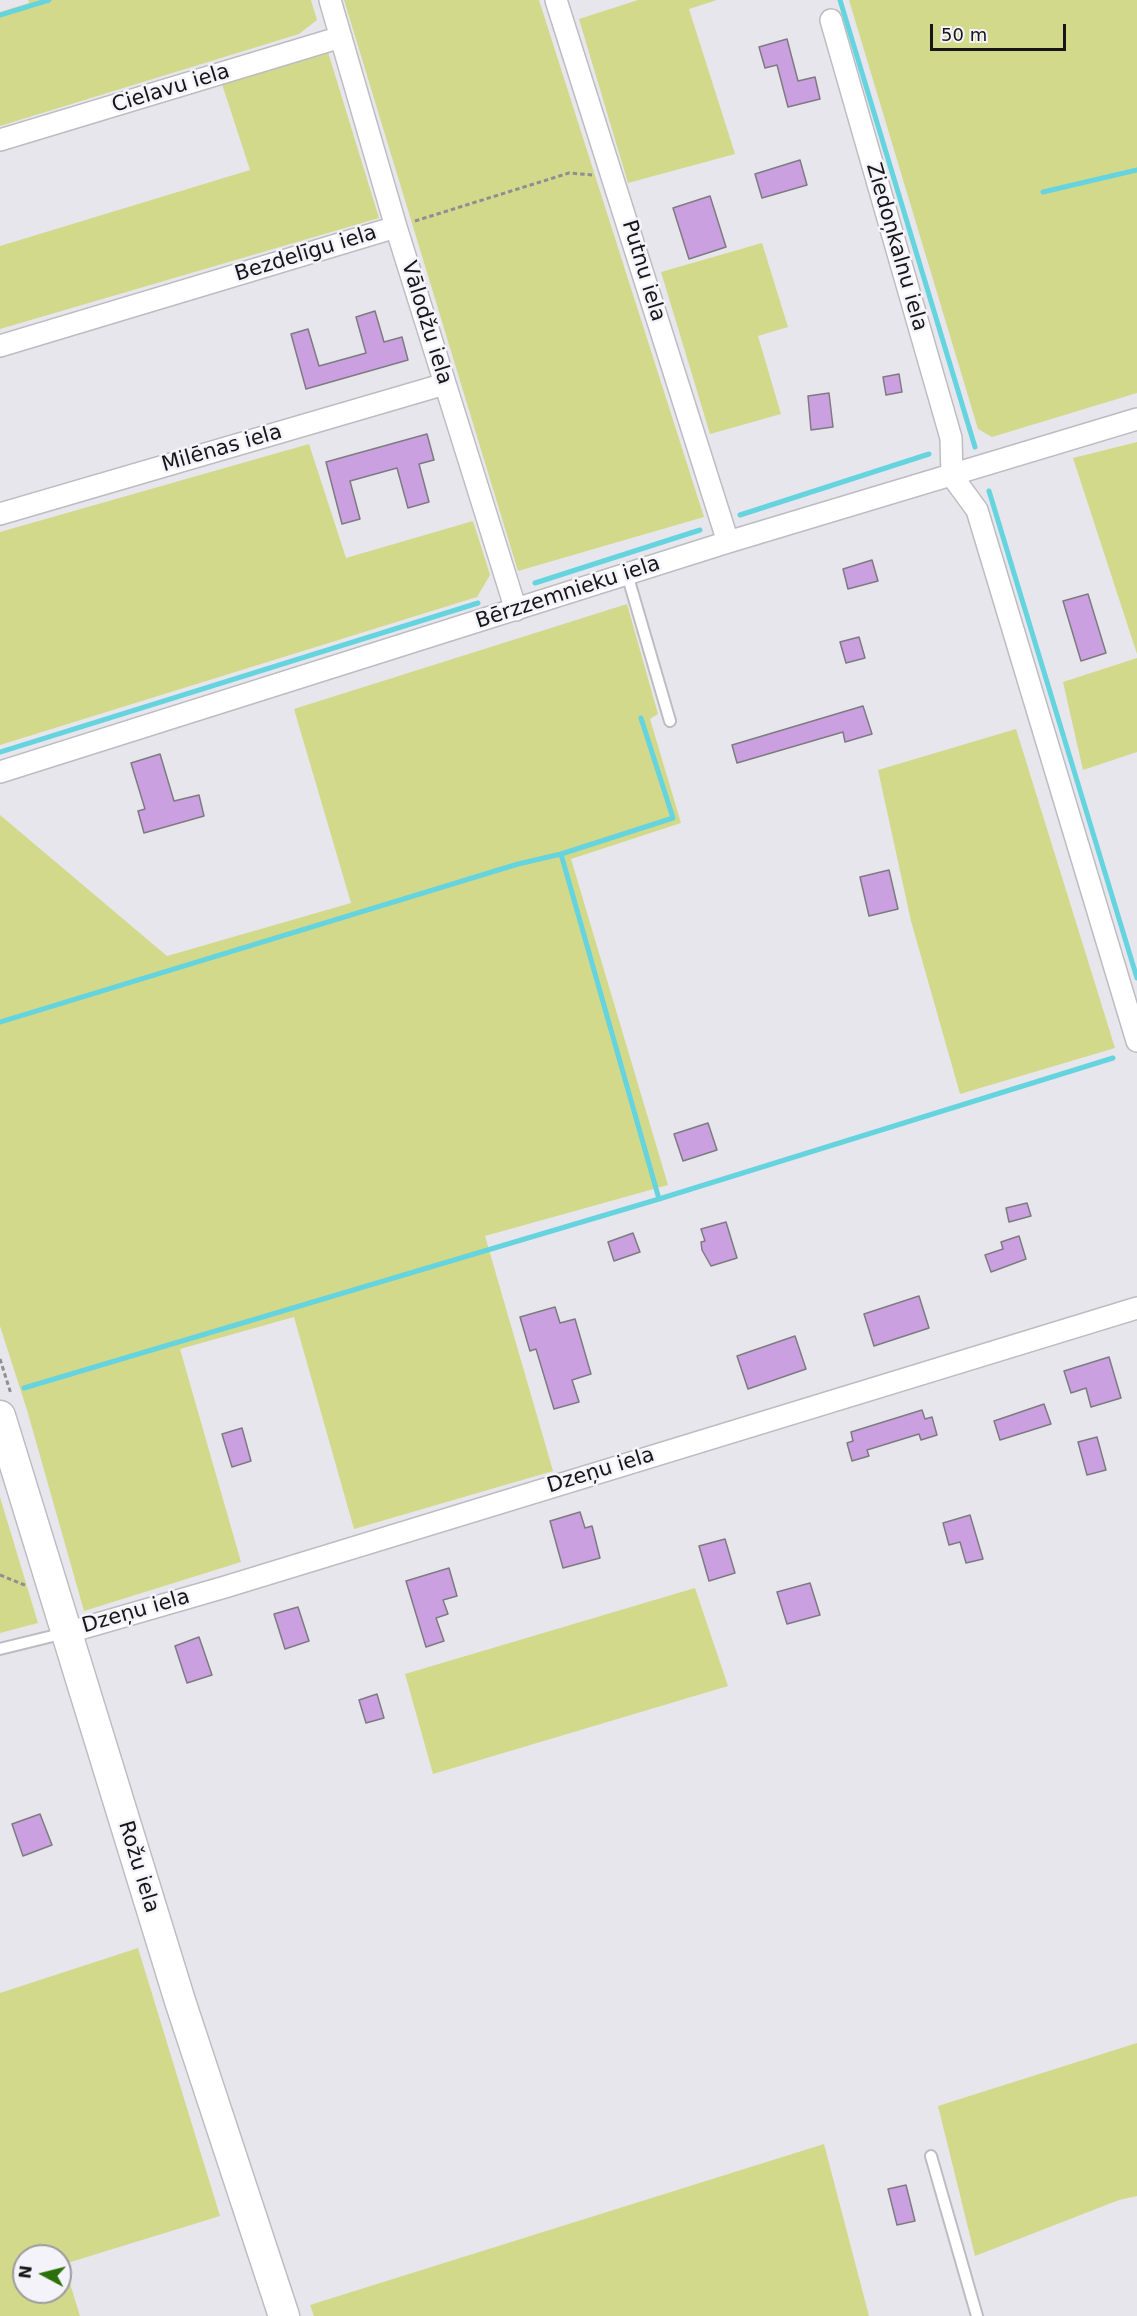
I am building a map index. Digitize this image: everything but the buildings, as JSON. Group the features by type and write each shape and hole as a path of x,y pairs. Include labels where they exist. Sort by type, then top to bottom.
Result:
{"street":[{"name":"Vālodžu iela","path":"330,0 396,227 516,610"},
{"name":"Putnu iela","path":"556,0 728,542"},
{"name":"Ziedoņkalnu iela","path":"831,20 951,438 952,476"},
{"name":"Cielavu iela","path":"0,140 342,37"},
{"name":"Bezdelīgu iela","path":"0,346 396,227"},
{"name":"Milēnas iela","path":"0,514 445,384"},
{"name":"Bērzzemnieku iela","path":"0,772 728,542 1137,419"},
{"path":"952,476 977,510 1137,1041"},
{"name":"Dzeņu iela","path":"66,1633 225,1587 1137,1308"},
{"name":"Rožu iela","path":"0,1416 180,2001 284,2316"}],"lane":[{"path":"627,574 670,721"},
{"path":"0,1649 66,1633"},
{"path":"932,2156 977,2316"}],"path":[{"name":"Bezdelīgu iela","path":"396,227 568,173 613,176"}],"green space":[{"path":"28,0 311,0 317,20 299,34 0,126 0,12 29,3"},
{"path":"344,0 539,0 704,517 518,571"},
{"path":"638,0 717,0 689,9 735,154 628,183 579,19"},
{"path":"849,0 1137,0 1137,393 992,437 978,429"},
{"path":"328,52 379,218 0,329 0,246 250,170 222,84"},
{"path":"762,243 788,327 758,336 781,414 710,434 661,272"},
{"path":"1137,442 1137,654 1073,458"},
{"path":"309,444 346,558 473,521 490,575 477,597 0,745 0,532"},
{"path":"627,604 658,714 650,719 681,823 571,859 668,1185 485,1236 553,1471 354,1529 294,1317 180,1349 241,1562 84,1611 27,1410 0,1326 0,815 167,956 351,903 294,709"},
{"path":"1137,658 1137,752 1083,770 1063,682"},
{"path":"1016,729 1115,1048 960,1094 911,921 878,770"},
{"path":"0,1497 38,1623 0,1633"},
{"path":"695,1588 728,1686 433,1774 405,1674"},
{"path":"138,1948 220,2216 72,2262 72,2244 12,2244 12,2304 72,2304 72,2290 80,2316 0,2316 0,1993"},
{"path":"1137,2043 1137,2196 1119,2200 975,2256 938,2106"},
{"path":"824,2144 869,2316 314,2316 310,2305"}],"waterway":[{"path":"0,15 49,0"},
{"path":"840,0 975,447"},
{"path":"1043,192 1137,170"},
{"path":"740,515 929,454"},
{"path":"989,491 1137,978"},
{"path":"535,583 700,530"},
{"path":"0,752 478,603"},
{"path":"0,1022 518,864 561,854 673,818 641,718"},
{"path":"561,854 659,1199"},
{"path":"24,1388 659,1199 1113,1058"}]}
